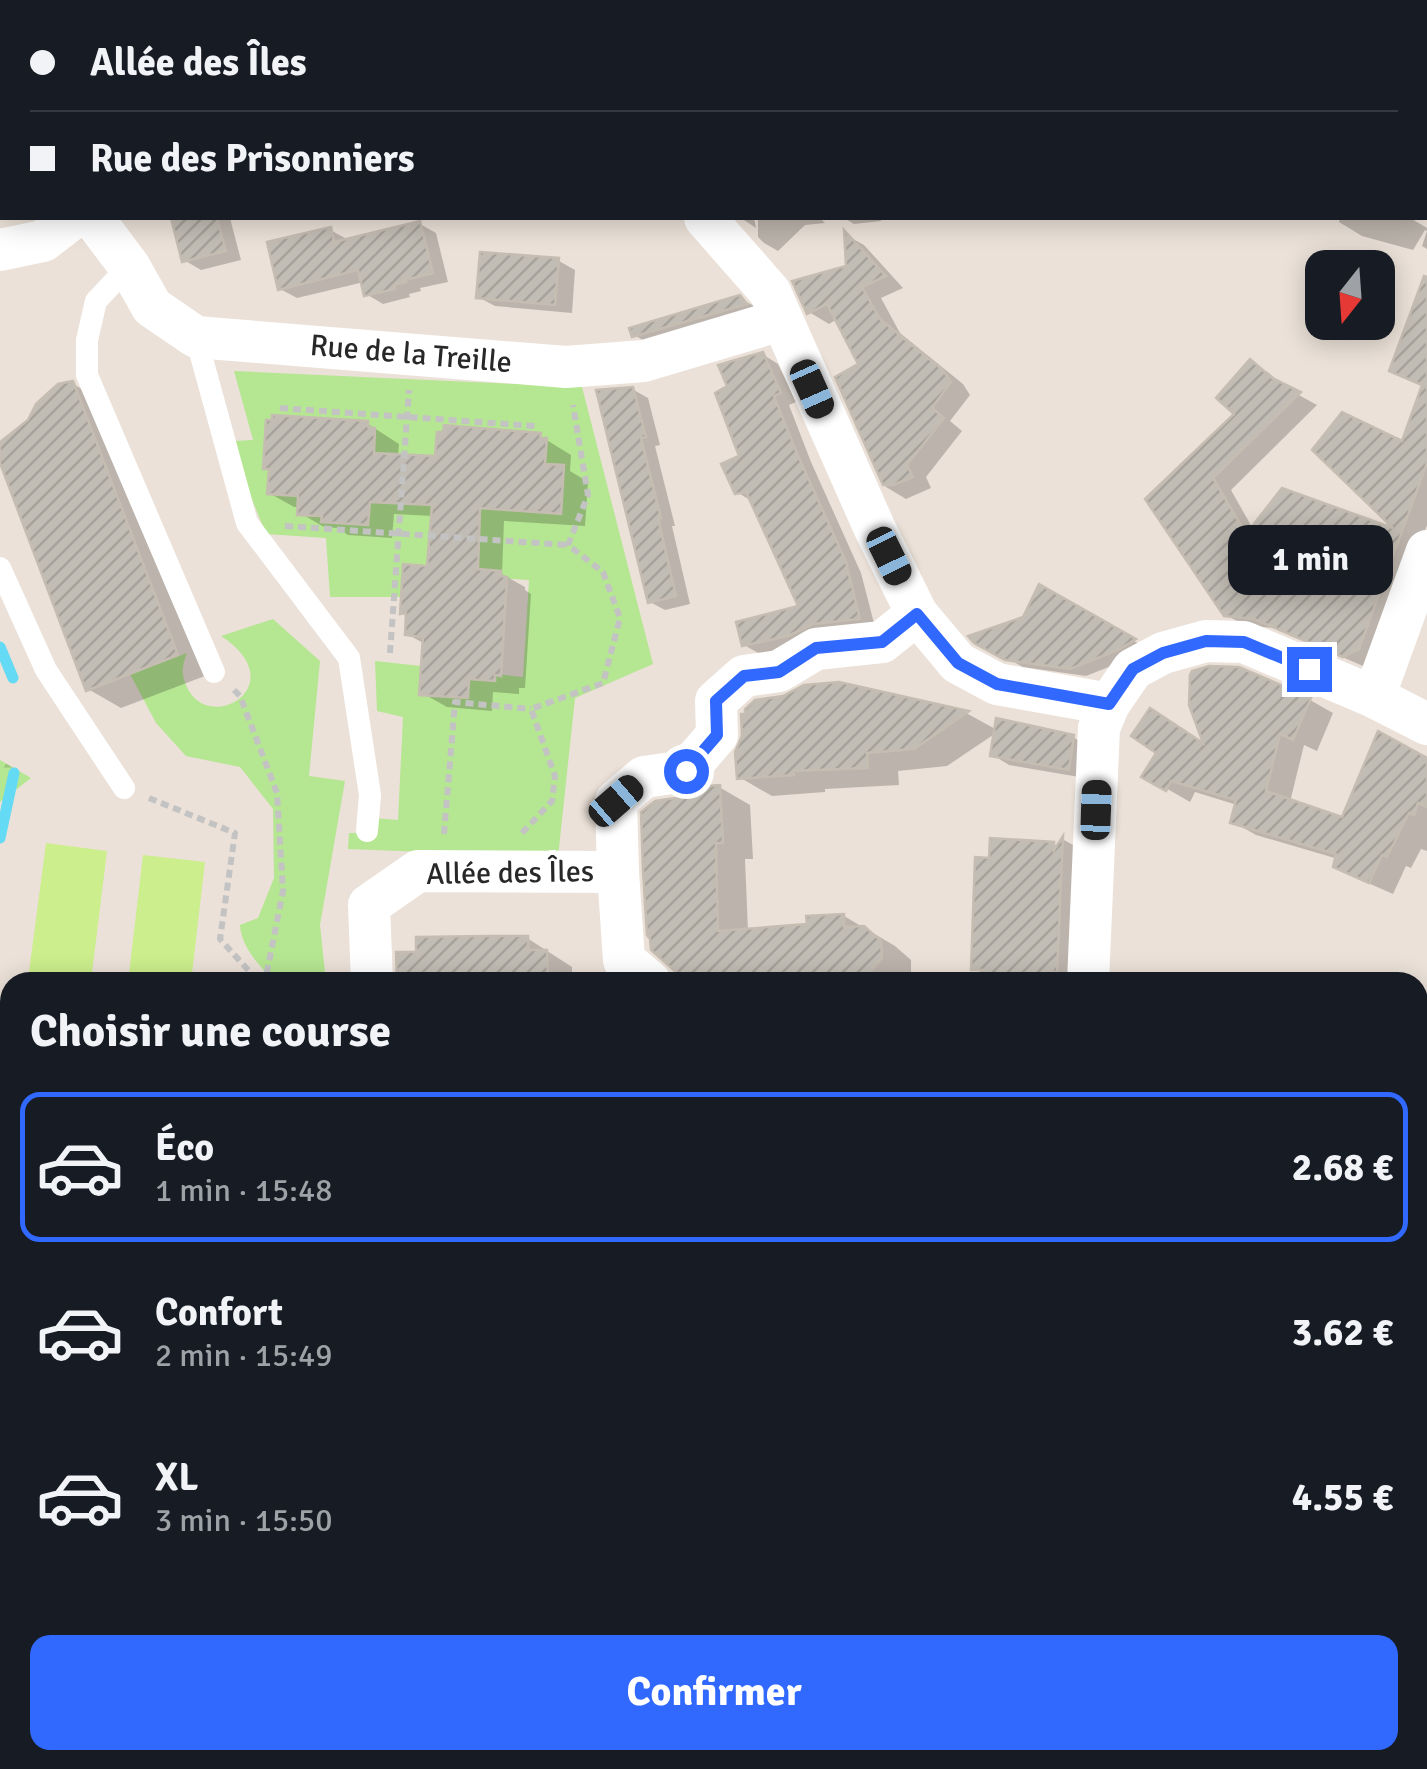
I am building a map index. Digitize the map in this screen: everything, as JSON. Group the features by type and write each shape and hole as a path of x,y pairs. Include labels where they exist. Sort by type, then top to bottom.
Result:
{"street":[{"path":"0,250 42,242 70,220"},
{"name":"Rue de la Treille","path":"94,220 129,266 152,306 196,336 566,367 644,362 781,320"},
{"path":"708,220 770,292 917,614 958,663 997,684 1109,704"},
{"path":"1374,697 1427,551"},
{"name":"Allée des Îles","path":"638,972 624,960 616,801 644,777 686,771 717,735 716,701 744,676 779,672 816,648 882,642 917,614"},
{"path":"1088,972 1099,728 1109,704 1133,669 1163,653 1206,641 1244,642 1427,724"},
{"name":"Allée des Îles","path":"372,972 370,905 418,870 618,872"}],"lane":[{"path":"129,266 96,301 86,340 87,375 214,672"},
{"path":"196,336 246,523 350,658 370,795 367,831"},
{"path":"0,568 46,670 124,788"}],"path":[{"path":"390,653 412,354"},
{"path":"566,367 588,495 568,545"},
{"path":"280,408 535,426"},
{"path":"246,523 568,545 603,572 620,618 604,683 531,709 455,702 444,836 462,837"},
{"path":"214,672 240,696 277,793 283,891 264,972"},
{"path":"510,836 522,832 552,802 555,776 531,709"},
{"path":"124,788 235,833 220,939 252,972"}],"green space":[{"path":"234,371 582,387 653,664 575,698 558,857 348,849 349,833 370,833 373,818 398,820 403,717 377,711 375,661 523,677 529,580 409,573 407,597 330,597 326,538 266,534 233,452 234,441 253,440"},
{"path":"273,619 320,661 309,776 345,781 320,925 325,972 266,972 252,956 240,925 258,918 274,878 273,809 240,767 186,756 156,723 130,674 187,653 183,672 189,691 201,703 215,707 229,704 241,697 249,685 250,670 241,654 221,636"},
{"path":"0,760 31,778 0,802"},
{"path":"46,843 107,851 92,972 29,972"},
{"path":"143,855 205,862 192,972 129,972"}],"building":[{"path":"172,220 218,220 226,251 182,262"},
{"path":"420,221 433,273 405,280 394,285 395,289 364,296 358,270 278,290 267,242 331,227 334,242"},
{"path":"844,230 886,276 862,287 880,319 943,370 951,382 932,408 944,418 907,465 913,477 893,485 883,485 835,377 858,364 827,304 807,314 792,281 846,266"},
{"path":"480,252 559,258 555,305 476,298"},
{"path":"1424,276 1427,463 1359,649 1343,657 1254,619 1224,616 1145,499 1234,414 1216,398 1250,359 1272,378 1301,392 1213,478 1246,534 1282,488 1393,528 1312,450 1342,412 1402,441 1422,385 1389,371"},
{"path":"740,295 747,304 632,337 629,328"},
{"path":"763,352 781,393 774,396 846,562 860,619 813,624 788,636 742,646 736,622 798,606 746,492 735,494 721,464 739,456 715,393 727,386 718,365"},
{"path":"73,381 178,655 86,691 0,463 0,442 28,420 36,404 58,384"},
{"path":"633,387 676,596 648,603 596,390"},
{"path":"272,415 368,421 368,427 375,428 374,453 435,456 437,432 443,432 444,425 541,433 540,438 547,438 545,464 564,465 561,514 480,508 478,569 501,571 501,576 507,577 501,676 495,675 495,681 469,679 468,698 419,695 423,637 405,635 406,613 400,614 403,564 427,566 432,505 370,502 368,525 321,522 322,516 297,515 298,496 267,494 269,469 263,469 266,420 272,420"},
{"path":"1039,584 1136,639 1070,669 1005,660 968,636 1023,617"},
{"path":"1209,666 1239,667 1311,698 1293,740 1280,734 1266,791 1342,817 1378,731 1427,758 1427,807 1418,803 1414,815 1409,813 1369,883 1333,867 1336,854 1230,823 1236,800 1171,781 1166,791 1141,777 1156,753 1131,736 1150,708 1203,743 1189,705 1190,675"},
{"path":"839,682 969,711 914,749 867,753 868,768 793,771 794,775 737,779 735,752 742,736 741,714 745,714 745,709 755,700 783,696 804,685"},
{"path":"996,718 1074,735 1069,770 990,756"},
{"path":"720,785 723,843 716,843 718,931 807,924 806,916 844,914 844,927 864,926 881,941 882,958 870,972 676,972 651,950 641,812 655,801 690,796 706,786"},
{"path":"1063,836 1057,972 971,970 975,857 989,858 990,838 1054,842 1054,850"},
{"path":"528,936 528,950 547,950 548,972 397,972 396,952 416,952 416,937"}],"waterway":[{"path":"0,647 13,678"},
{"path":"0,838 14,773"}],"route":[{"path":"686,771 717,735 716,701 744,676 779,672 816,648 882,642 917,614 958,663 997,684 1109,704 1133,669 1163,653 1206,641 1244,642 1309,669"}]}
